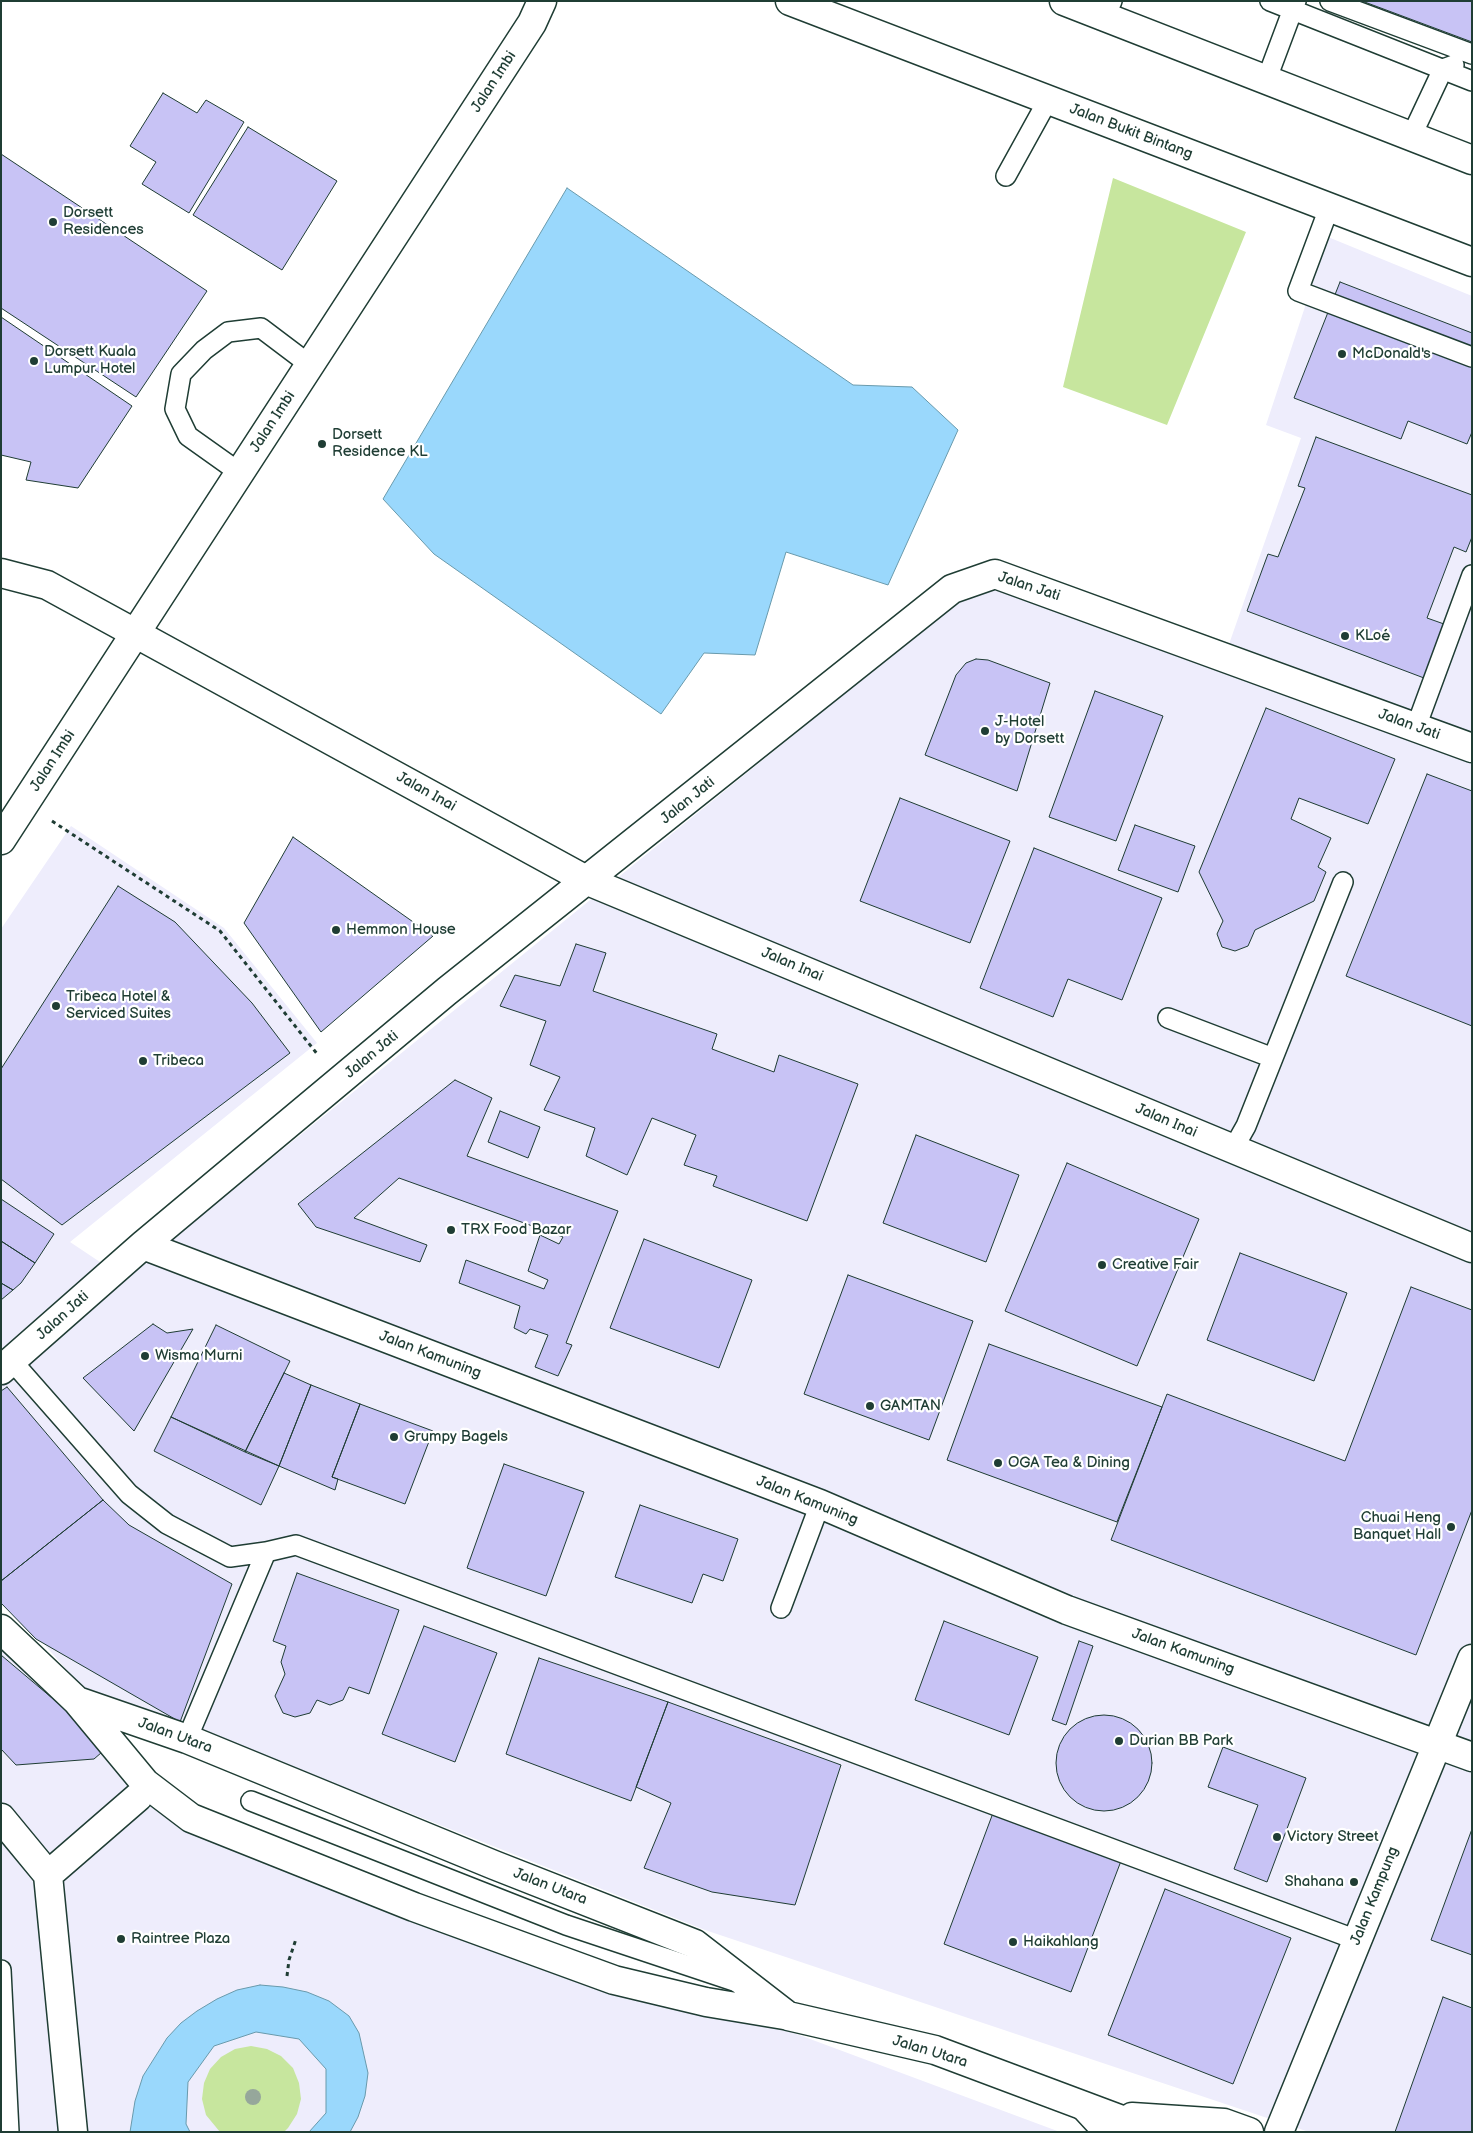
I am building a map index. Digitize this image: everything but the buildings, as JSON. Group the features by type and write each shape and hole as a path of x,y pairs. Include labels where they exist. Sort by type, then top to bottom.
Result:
{"street":[{"name":"Jalan Imbi","path":"1,840 532,23 542,1"},
{"name":"Jalan Bukit Bintang","path":"790,1 1472,262"},
{"path":"1064,1 1108,9 1266,81 1472,160"},
{"name":"Jalan Inai","path":"1,573 47,585 588,881 1472,1248"},
{"name":"Jalan Jati","path":"7,1366 143,1245 447,991 588,881 952,589 995,574 1472,748"},
{"name":"Jalan Kamuning","path":"143,1245 820,1504 1067,1610 1472,1757"},
{"name":"Jalan Utara","path":"1,1629 77,1701 187,1739 494,1865 695,1944 788,2016 935,2050 1074,2102 1107,2124 1154,2132"},
{"name":"Jalan Kampung","path":"1278,2132 1472,1659"},
{"path":"77,1701 145,1783 191,1818 414,1907 614,1980 706,2002 788,2016"},
{"path":"48,1875 138,1797"},
{"path":"1,1818 48,1875 74,2132"},
{"name":"Jalan Utara","path":"1107,2124 1224,2123 1249,2132"}],"lane":[{"path":"1270,1 1294,6 1472,81"},
{"path":"1330,1 1472,54"},
{"path":"1266,81 1294,6"},
{"path":"1411,137 1443,69 1472,59"},
{"path":"1006,176 1048,100"},
{"path":"1329,208 1298,291 1472,357"},
{"path":"240,473 188,436 175,409 181,374 204,350 228,332 262,328 310,364"},
{"path":"1416,727 1472,575"},
{"path":"1234,1149 1246,1126 1274,1058 1343,882"},
{"path":"1168,1018 1274,1058"},
{"path":"7,1366 129,1494 167,1524 230,1557 266,1552 296,1545 1357,1940"},
{"path":"782,1608 820,1504"},
{"path":"187,1739 266,1552"},
{"path":"251,1801 566,1925 749,1986"},
{"path":"1,1970 9,2132"}],"path":[{"path":"50,819 220,931 339,1082"},
{"path":"287,1976 289,1960 296,1939"}],"shaded area":[{"path":"1328,237 1472,296 1472,2132 1309,2132 705,1930 185,1724 83,1688 1,1596 1,929 71,826 224,928 317,1043 70,1242 124,1278 959,603 994,589 1220,670 1301,438 1266,425"},
{"path":"1,1626 204,1839 802,2036 1060,2132 1,2132"}],"green space":[{"path":"1113,178 1246,232 1167,425 1063,387"},
{"path":"251,2046 267,2049 281,2056 293,2068 299,2083 301,2099 297,2114 284,2132 220,2132 206,2115 202,2099 204,2083 210,2069 221,2057 235,2049"}],"water":[{"path":"567,188 853,385 912,387 958,430 888,585 786,552 755,655 704,653 661,714 434,554 383,499"},
{"path":"260,1985 307,1992 329,2001 349,2016 359,2033 368,2073 365,2096 358,2117 350,2132 309,2132 326,2113 326,2069 299,2039 256,2032 214,2046 188,2082 186,2124 190,2132 130,2132 135,2101 143,2076 167,2038 181,2023 217,1999 237,1990"}],"place":[{"name":"Dorsett Residences","path":"53,222"},
{"name":"McDonald's","path":"1342,354"},
{"name":"Dorsett Kuala Lumpur Hotel","path":"34,361"},
{"name":"Dorsett Residence KL","path":"322,444"},
{"name":"KLoé","path":"1345,636"},
{"name":"J-Hotel by Dorsett","path":"985,731"},
{"name":"Hemmon House","path":"336,930"},
{"name":"Tribeca Hotel & Serviced Suites","path":"56,1006"},
{"name":"Tribeca","path":"143,1061"},
{"name":"TRX Food Bazar","path":"451,1230"},
{"name":"Creative Fair","path":"1102,1265"},
{"name":"Wisma Murni","path":"145,1356"},
{"name":"GAMTAN","path":"870,1406"},
{"name":"Grumpy Bagels","path":"394,1437"},
{"name":"OGA Tea & Dining","path":"998,1463"},
{"name":"Chuai Heng Banquet Hall","path":"1451,1527"},
{"name":"Durian BB Park","path":"1119,1741"},
{"name":"Victory Street","path":"1277,1837"},
{"name":"Shahana","path":"1354,1882"},
{"name":"Raintree Plaza","path":"121,1939"},
{"name":"Haikahlang","path":"1013,1942"}]}
